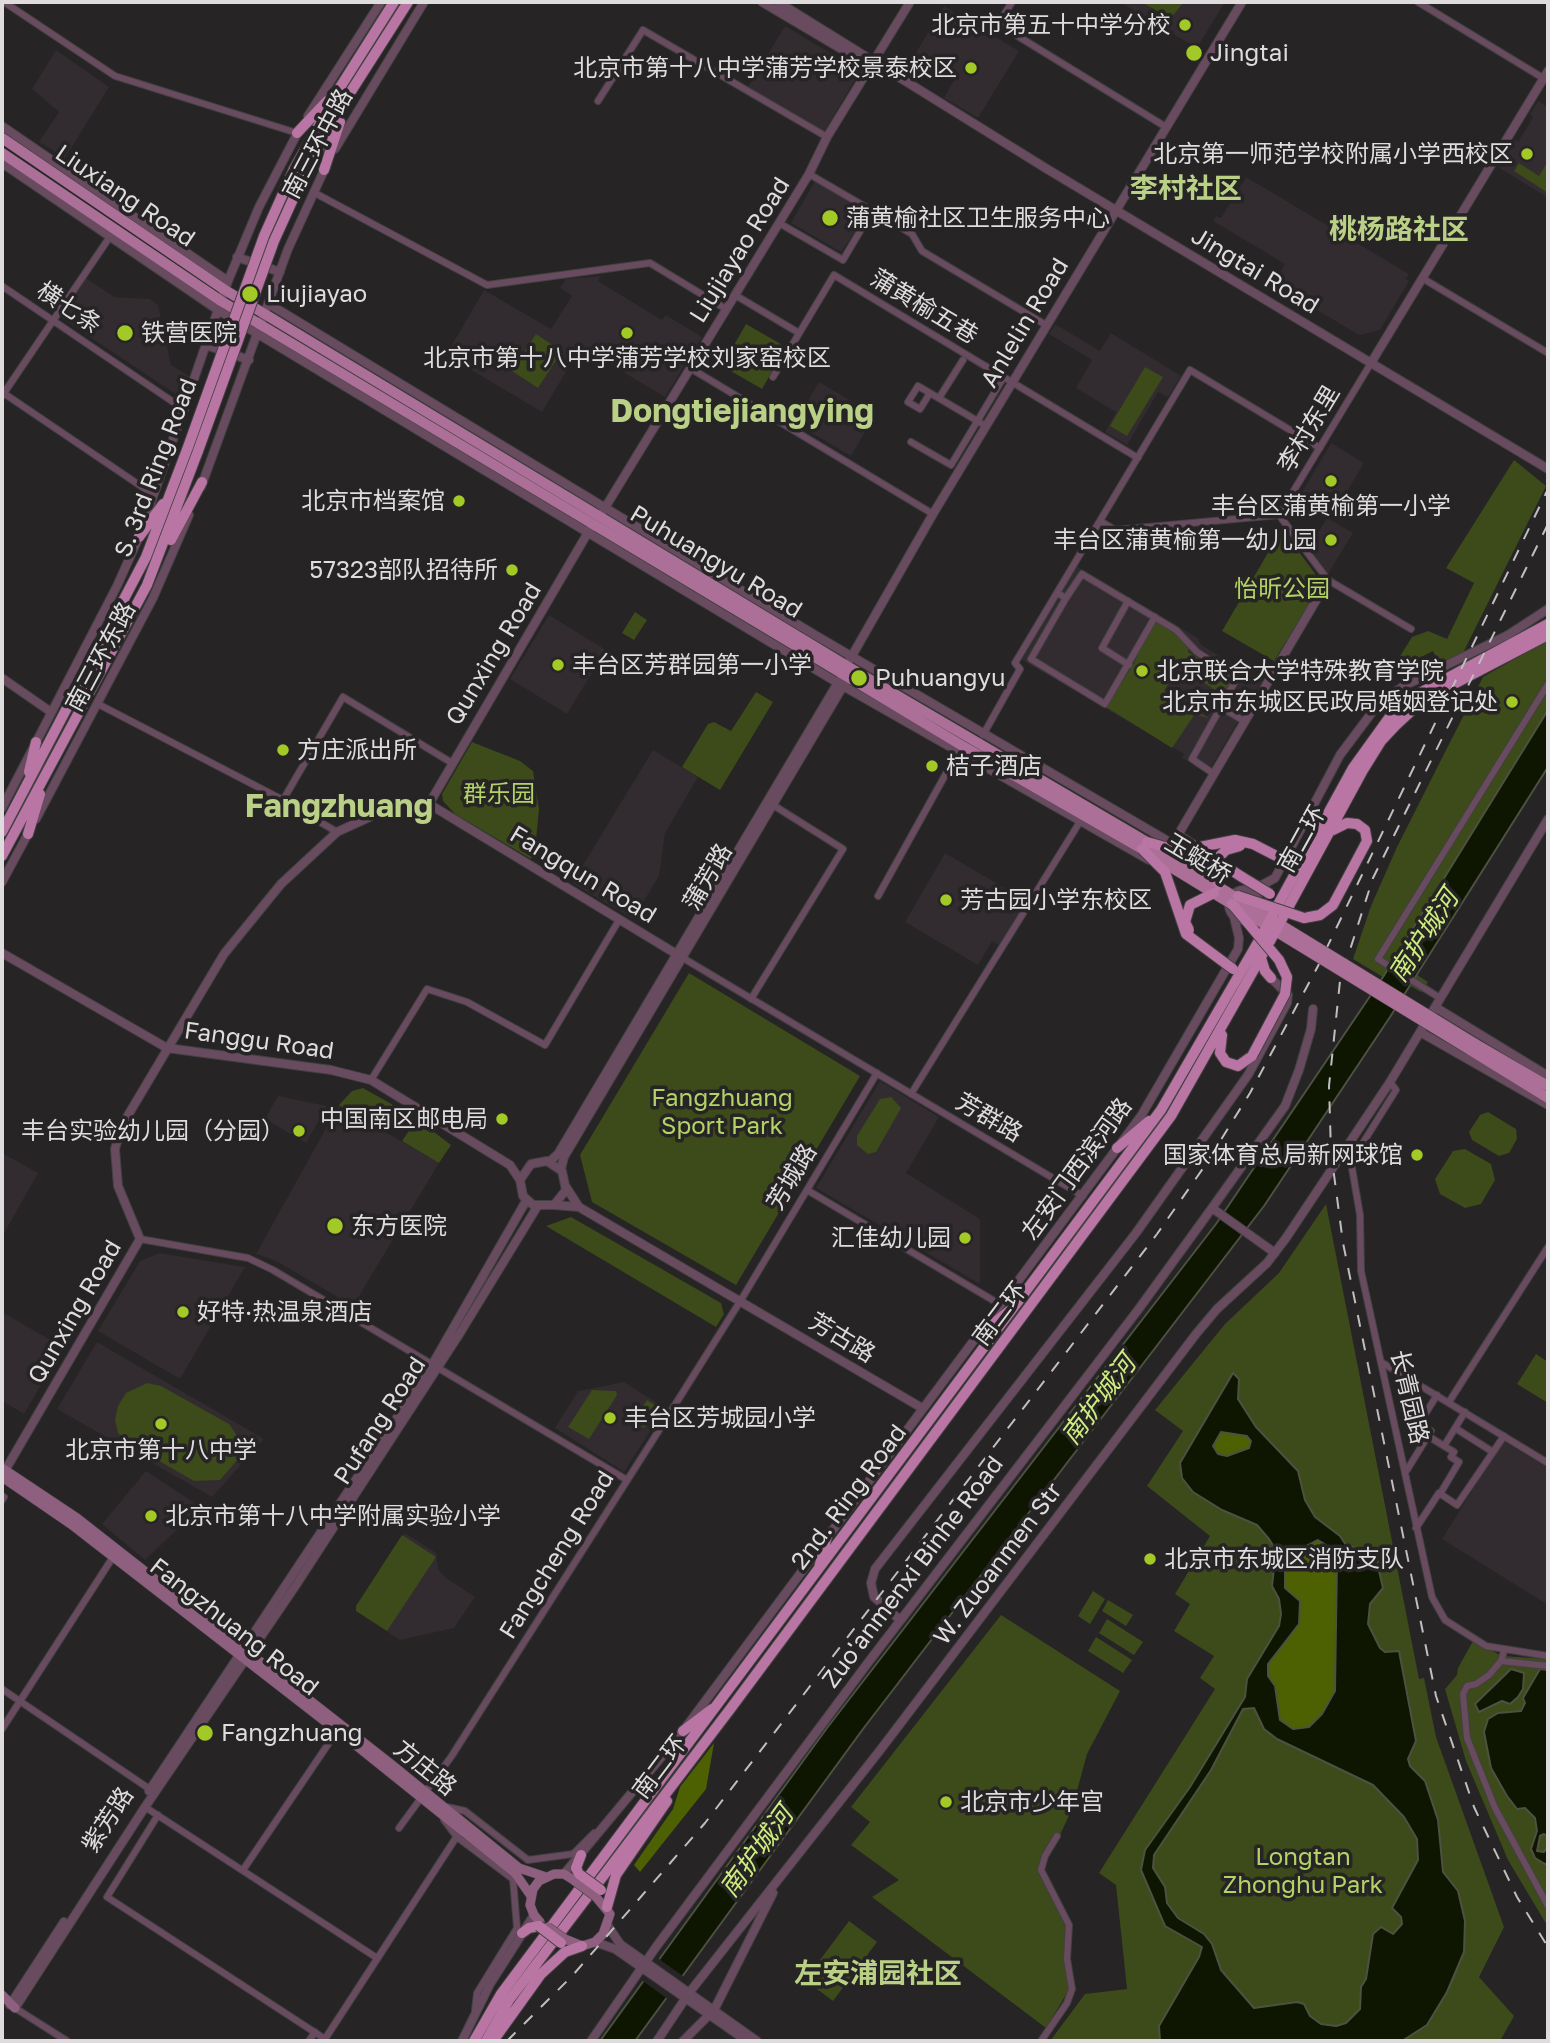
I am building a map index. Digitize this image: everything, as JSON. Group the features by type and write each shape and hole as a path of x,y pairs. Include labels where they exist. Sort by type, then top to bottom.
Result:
{"highway":[{"name":"S. 3rd Ring Road","path":"2,832 134,583 193,449 274,241 343,93 394,2"},
{"name":"S. 3rd Ring Road","path":"2,856 147,585 264,236 294,169 343,93 406,5"},
{"path":"297,133 343,93"},
{"path":"324,170 343,93"},
{"path":"147,585 202,482"},
{"path":"139,537 171,494"},
{"path":"1514,644 1548,616"},
{"name":"南二环","path":"486,2041 509,2000 1108,1204 1171,1116 1249,980 1256,957 1281,903 1353,768 1389,718 1418,694 1548,624"},
{"name":"南二环","path":"1281,903 1331,832 1381,741 1410,711 1439,691 1548,635"},
{"path":"26,785 36,742"},
{"path":"28,834 48,768"},
{"path":"1232,898 1304,918 1320,915 1333,905 1367,841 1365,831 1357,824 1347,823 1331,832"},
{"path":"1175,840 1242,877 1270,889 1281,903"},
{"path":"1144,845 1180,851 1235,840 1254,844 1286,865 1289,881 1281,903"},
{"path":"1144,845 1165,872 1186,934 1236,964"},
{"path":"1236,964 1199,940 1187,928 1186,914 1190,905 1216,889 1215,863 1221,853 1233,846 1250,849 1286,865"},
{"path":"1286,865 1309,850"},
{"path":"1224,1025 1220,1046 1224,1060 1238,1066 1252,1056 1285,994 1287,978 1279,960 1232,898"},
{"path":"1236,964 1256,957 1271,978"},
{"name":"南二环","path":"1161,1110 1236,981 1256,957"},
{"path":"1236,964 1236,981"},
{"path":"1249,980 1271,978"},
{"path":"1117,1148 1161,1110"},
{"name":"2nd. Ring Road","path":"474,2041 500,1994 1020,1303 1161,1110"},
{"path":"979,1335 1020,1303"},
{"path":"818,1572 827,1536"},
{"path":"683,1731 722,1701"},
{"path":"581,1855 572,1876 598,1894 608,1887 660,1815 678,1777"},
{"path":"607,1907 616,1875"},
{"path":"493,2041 563,1941 538,1921 522,1933"},
{"path":"541,1974 565,1952 582,1946"}],"main road":[{"name":"Liuxiang Road","path":"2,138 226,285 263,319"},
{"name":"Liuxiang Road","path":"2,153 219,306 263,319"},
{"path":"46,192 80,206"},
{"name":"Puhuangyu Road","path":"263,319 446,424 596,520"},
{"name":"Puhuangyu Road","path":"263,319 1001,769 1144,845"},
{"name":"Puhuangyu Road","path":"845,674 1144,845"},
{"path":"982,766 1001,769"},
{"name":"玉蜓桥","path":"1144,845 1472,1047"},
{"path":"1472,1047 1548,1086"},
{"path":"1472,1047 1548,1098"},
{"path":"3,1473 77,1518 246,1655"},
{"name":"Fangzhuang Road","path":"3,1473 246,1655 337,1731 424,1796 441,1810 459,1833 515,1873 531,1896"},
{"name":"方庄路","path":"246,1655 424,1796"},
{"name":"方庄路","path":"441,1810 519,1868 546,1877"},
{"path":"538,1921 531,1896 539,1881 546,1877 572,1876"},
{"path":"563,1941 582,1946 595,1942 608,1926 607,1907 598,1894"},
{"path":"2,1995 9,2006"}],"street":[{"path":"4,2 116,76 297,133"},
{"name":"南三环中路","path":"2,808 117,586 139,537 237,257 297,133 381,2"},
{"name":"南三环中路","path":"263,319 324,170 353,116 424,2"},
{"path":"762,2 860,60 872,62"},
{"path":"778,2 864,54 872,62"},
{"name":"Liujiayao Road","path":"596,520 809,174 827,137 910,2"},
{"path":"1012,2 998,24 1166,127"},
{"name":"Anlelin Road","path":"845,674 1007,381 1046,326 1242,2"},
{"path":"1371,363 1546,75 1418,2"},
{"path":"598,101 643,30 827,137"},
{"name":"Jingtai Road","path":"872,62 1548,469"},
{"path":"2,126 226,285"},
{"path":"2,163 109,237 219,306"},
{"path":"809,174 912,234 922,251 1046,326"},
{"path":"313,192 487,285 650,263 726,309"},
{"path":"779,223 843,260 873,211"},
{"path":"109,237 3,394 154,495"},
{"path":"237,257 280,272"},
{"name":"蒲黄榆五巷","path":"799,333 834,275 1138,458"},
{"path":"1422,278 1548,353"},
{"name":"横七条","path":"2,286 185,410"},
{"path":"735,295 799,333 773,377"},
{"path":"263,319 445,411 596,520 845,674 958,752 1160,867 1328,580"},
{"name":"南三环东路","path":"2,882 153,598 202,482 263,319"},
{"path":"206,345 249,360"},
{"path":"939,398 963,360"},
{"name":"李村东里","path":"1279,515 1371,363"},
{"path":"690,368 933,514"},
{"path":"983,735 1020,669 1015,663 1190,370 1320,448"},
{"path":"911,442 951,466 982,424 930,393"},
{"path":"445,411 446,424"},
{"path":"1100,521 1115,530 1279,515 1328,580 1411,629"},
{"name":"Qunxing Road","path":"429,804 596,520"},
{"path":"1155,617 1105,704 1031,659 1082,573 1185,635 1197,652 1237,678 1192,760 1214,774"},
{"path":"1057,593 1066,598"},
{"path":"1128,601 1102,648 1129,665"},
{"path":"1232,898 1242,890 1270,889 1340,755 1379,703 1404,686 1517,631 1548,609"},
{"path":"845,674 983,735 1175,840"},
{"name":"蒲芳路","path":"550,1162 558,1154 773,806 845,674"},
{"name":"蒲芳路","path":"561,1169 564,1157 845,674"},
{"path":"2,678 51,712"},
{"path":"1440,998 1378,959 1548,684"},
{"path":"283,800 343,697 452,763"},
{"path":"98,704 283,800 337,832"},
{"path":"1221,707 1244,721"},
{"path":"878,896 958,752"},
{"path":"167,1048 223,954 281,884 337,832 385,810 429,804"},
{"name":"Fangqun Road","path":"429,804 618,920 877,1073"},
{"path":"751,999 843,849 773,806"},
{"name":"W. Zuoanmen Str","path":"787,1870 1196,1334 1275,1253 1390,1082 1548,819"},
{"path":"911,1094 1081,820"},
{"path":"1166,857 1232,898"},
{"path":"1251,891 1259,900 1258,915"},
{"path":"1232,898 1234,916 1246,920 1258,915"},
{"path":"1258,915 1428,1020"},
{"name":"左安门西滨河路","path":"581,1855 683,1731 1083,1196 1163,1083 1238,949 1239,938 1234,916"},
{"path":"371,1080 427,989 467,1002 545,1045 618,920"},
{"name":"Fanggu Road","path":"2,953 167,1048 331,1070 371,1080 510,1165"},
{"path":"900,1620 874,1597 871,1583 875,1569 1136,1233 1248,1075 1287,1005 1288,995 1271,978"},
{"path":"1435,1007 1547,1075"},
{"name":"Zuo'anmenxi Binhe Road","path":"645,1966 900,1620 1216,1210 1284,1106 1302,1060 1311,1029 1313,1009"},
{"path":"1439,1043 1454,1018"},
{"path":"1420,1032 1548,1105"},
{"name":"Qunxing Road","path":"3,1473 140,1239 118,1186 115,1149 121,1127 167,1048"},
{"name":"芳群路","path":"877,1073 1083,1196"},
{"name":"芳城路","path":"741,1300 877,1073"},
{"name":"长青园路","path":"1390,1082 1396,1090 1351,1162 1360,1215 1361,1271 1432,1597 1438,1611 1446,1620 1478,1641 1504,1651 1548,1656"},
{"path":"520,1180 528,1167 538,1161 550,1162 561,1169 566,1187 579,1207"},
{"path":"510,1165 528,1167"},
{"path":"510,1165 520,1180 521,1193 526,1201 537,1207 579,1207 741,1300"},
{"path":"554,1205 563,1196 566,1187"},
{"path":"807,1190 1001,1305"},
{"name":"Pufang Road","path":"435,1366 526,1201"},
{"name":"Pufang Road","path":"246,1655 537,1207"},
{"path":"1216,1210 1275,1253"},
{"path":"140,1239 248,1258 273,1270 627,1480"},
{"path":"1449,1402 1548,1247"},
{"name":"芳古路","path":"741,1300 922,1408"},
{"name":"Fangcheng Road","path":"400,1828 424,1796 741,1300"},
{"path":"1381,1363 1548,1463"},
{"path":"1406,1471 1431,1431 1419,1424 1437,1395"},
{"path":"1444,1446 1465,1412"},
{"path":"1455,1428 1493,1452"},
{"path":"1416,1528 1460,1462 1451,1457 1454,1452 1428,1436"},
{"path":"1440,1494 1457,1505 1503,1436"},
{"path":"2,1729 113,1557"},
{"path":"1504,1651 1501,1661 1489,1675 1476,1684 1467,1686 1463,1694 1467,1738 1495,1808 1548,1906"},
{"name":"紫芳路","path":"9,2006 150,1790 246,1655"},
{"name":"紫芳路","path":"9,2006 246,1655"},
{"path":"1501,1661 1548,1666"},
{"path":"2,1689 150,1790"},
{"path":"243,1870 337,1731"},
{"path":"441,1810 465,1811 528,1860 540,1859 573,1854 644,1781"},
{"path":"145,1807 377,1958"},
{"path":"158,1815 107,1897 325,2039 459,1833 513,1879 517,1928 477,1993 475,2011"},
{"path":"1041,2041 1067,2003 1072,1989 1067,1959 1069,1925 1041,1870 1045,1856 1057,1836"},
{"path":"657,2041 684,1993 787,1870"},
{"path":"683,2041 712,2012 766,1905 787,1870"},
{"path":"608,1926 615,1941 645,1966 757,2041"},
{"path":"461,2041 475,2011 522,1933"},
{"path":"595,1942 606,1944 645,1966"},
{"path":"591,2041 645,1966"},
{"path":"9,2006 67,2041"},
{"path":"712,2012 747,2041"},
{"path":"309,2041 315,2032"}],"shaded area":[{"name":"北京市第五十中学分校","path":"1120,2 1225,2 1197,48"},
{"name":"北京市第十八中学蒲芳学校景泰校区","path":"944,6 1019,51 978,118 944,98 954,80 914,56"},
{"path":"785,26 857,69 856,78 824,132 748,87"},
{"path":"56,50 109,87 65,158 39,142 59,112 32,89"},
{"name":"北京第一师范学校附属小学西校区","path":"1538,101 1548,107 1548,198 1498,167 1514,140 1518,142 1528,126 1533,117 1530,114"},
{"path":"1246,177 1409,274 1406,279 1409,281 1380,330 1359,335 1273,284 1285,264 1213,221 1216,216 1221,218"},
{"name":"蒲黄榆社区卫生服务中心","path":"815,181 868,213 841,252 791,223"},
{"path":"601,276 598,281 662,320 666,315 702,337 665,397 581,347 542,412 446,355 484,290 551,329 572,296 560,288 566,279"},
{"name":"铁营医院","path":"86,278 114,297 150,299 158,305 171,365 189,376 183,399 60,317"},
{"path":"1055,324 1100,351 1111,333 1181,376 1168,397 1158,392 1127,445 1105,432 1116,412 1076,388 1092,360 1049,334"},
{"path":"819,382 875,415 851,456 795,423"},
{"name":"丰台区蒲黄榆第一小学","path":"1331,443 1364,463 1335,512 1320,512 1298,499"},
{"name":"丰台区蒲黄榆第一幼儿园","path":"1327,518 1353,533 1328,574 1309,547"},
{"name":"北京联合大学特殊教育学院","path":"1075,565 1198,638 1201,645 1262,681 1208,772 1182,758 1184,754 1022,660"},
{"name":"丰台区芳群园第一小学","path":"549,615 606,650 567,714 510,679"},
{"path":"653,750 698,777 665,833 659,876 633,919 572,883"},
{"path":"945,853 1027,901 1000,946 992,941 978,965 905,922"},
{"path":"880,1081 939,1117 906,1173 980,1219 980,1284 816,1188"},
{"name":"丰台实验幼儿园（分园）","path":"278,1096 327,1106 306,1143 265,1119"},
{"name":"东方医院","path":"339,1105 439,1163 353,1306 276,1261 256,1254"},
{"path":"2,1153 38,1173 2,1237"},
{"path":"159,1253 245,1267 180,1379 98,1331 140,1261"},
{"path":"2,1312 63,1347 24,1414 2,1401"},
{"name":"北京市第十八中学","path":"97,1342 264,1439 212,1497 57,1409"},
{"name":"丰台区芳城园小学","path":"624,1382 665,1408 624,1472 555,1428 578,1391"},
{"path":"1503,1441 1548,1468 1548,1605 1442,1539"},
{"name":"北京市第十八中学附属实验小学","path":"146,1471 201,1507 145,1560 102,1524"},
{"path":"405,1533 436,1553 438,1569 446,1578 475,1597 454,1628 400,1640 356,1611 356,1606"}],"green space":[{"path":"1142,2 1184,2 1170,19"},
{"path":"1548,161 1548,193 1514,171 1519,163 1539,176"},
{"path":"746,324 786,347 762,389 722,366"},
{"path":"536,334 562,351 538,388 512,371"},
{"path":"1145,367 1163,377 1127,436 1110,426"},
{"path":"1514,460 1546,486 1463,653 1439,663 1433,651 1405,665 1397,661 1412,637 1428,631 1447,639 1474,583 1446,568"},
{"name":"怡昕公园","path":"1282,529 1322,583 1274,661 1222,631"},
{"path":"635,612 647,620 634,640 622,633"},
{"path":"1154,620 1182,636 1189,645 1188,652 1232,679 1223,695 1179,667 1164,691 1210,719 1195,714 1172,748 1106,707 1134,663"},
{"path":"1548,640 1548,710 1394,960 1428,982 1421,992 1387,972 1383,977 1353,959 1371,906 1397,847 1483,677"},
{"path":"756,692 773,702 720,790 682,767 708,724 714,722 731,731"},
{"name":"群乐园","path":"472,742 520,761 533,771 539,809 535,850 531,859 455,814 443,801 442,794"},
{"name":"Fangzhuang Sport Park","path":"689,973 860,1076 736,1285 592,1202 580,1155"},
{"path":"363,1088 395,1106 398,1111 385,1131 339,1105 352,1091"},
{"path":"891,1097 901,1108 876,1152 868,1154 857,1145 857,1136 880,1099"},
{"path":"1488,1112 1516,1129 1517,1139 1509,1153 1499,1156 1472,1140 1469,1132 1480,1115"},
{"path":"417,1119 451,1145 439,1163 402,1141"},
{"path":"1465,1149 1491,1164 1495,1180 1481,1204 1465,1208 1440,1194 1435,1179 1453,1151"},
{"name":"Longtan Zhonghu Park","path":"1326,1204 1419,1679 1424,1678 1436,1737 1504,1927 1479,1977 1514,2016 1500,2041 1050,2041 1085,1994 1127,1989 1116,1885 1099,1873 1215,1689 1200,1678 1214,1656 1174,1631 1190,1604 1175,1594 1210,1536 1147,1486 1183,1431 1155,1410 1225,1324 1279,1273"},
{"path":"571,1217 721,1303 724,1314 716,1327 546,1226"},
{"path":"1536,1354 1548,1362 1548,1403 1517,1384"},
{"path":"147,1383 161,1386 229,1424 236,1434 239,1458 220,1480 194,1481 126,1442 118,1433 115,1420 118,1406 126,1393"},
{"path":"592,1390 616,1391 617,1395 589,1439 568,1427"},
{"path":"647,1400 658,1407 644,1428 633,1421"},
{"path":"1221,1432 1247,1436 1251,1441 1249,1448 1227,1456 1218,1454 1213,1446"},
{"path":"402,1535 436,1557 387,1631 356,1611 356,1606"},
{"path":"1318,1540 1337,1560 1335,1691 1322,1714 1309,1728 1293,1729 1280,1720 1275,1686 1268,1676 1268,1663 1281,1646 1285,1572 1295,1552"},
{"path":"1093,1591 1105,1599 1090,1624 1078,1616"},
{"path":"1108,1600 1133,1615 1126,1626 1102,1611"},
{"path":"1001,1615 1120,1691 1087,1754 1072,1809 1060,1835 1039,1867 1039,1874 1066,1924 1066,1969 1070,1988 1046,2028 872,1897 899,1880 851,1845 870,1822 851,1807"},
{"path":"1107,1619 1143,1642 1134,1655 1099,1633"},
{"path":"1096,1637 1132,1660 1123,1673 1088,1651"},
{"path":"1473,1641 1502,1656 1548,1659 1548,1927 1508,1860 1466,1761 1445,1689 1457,1675"},
{"path":"714,1743 706,1789 640,1872 634,1865 673,1809 680,1787"},
{"path":"849,1921 877,1942 833,2001 805,1980"}],"water":[{"name":"南护城河","path":"1548,710 1548,767 1390,1017 1264,1206 863,1729 635,2041 600,2041 827,1728 1216,1224 1383,977"},
{"path":"1233,1373 1239,1379 1238,1399 1256,1427 1298,1471 1305,1500 1315,1517 1340,1536 1346,1545 1375,1554 1383,1588 1370,1604 1368,1624 1380,1648 1385,1652 1399,1651 1416,1741 1408,1759 1410,1766 1425,1781 1438,1820 1443,1872 1458,1891 1465,1921 1464,1952 1447,1992 1427,2025 1402,2041 1160,2041 1159,2026 1199,1957 1202,1947 1165,1926 1141,1870 1145,1850 1190,1787 1245,1697 1247,1679 1279,1626 1281,1614 1279,1599 1272,1586 1276,1550 1269,1539 1257,1525 1222,1510 1193,1492 1182,1478 1180,1463","holes":["1221,1432 1247,1436 1251,1441 1249,1448 1227,1456 1218,1454 1213,1446","1318,1540 1326,1545 1337,1560 1335,1691 1322,1714 1309,1727 1293,1729 1280,1720 1275,1686 1268,1676 1268,1664 1299,1624 1300,1601 1285,1588 1285,1572 1295,1552","1254,1708 1264,1729 1277,1739 1373,1785 1404,1817 1417,1839 1418,1860 1392,1908 1401,1917 1402,1924 1393,1934 1381,1927 1373,1934 1366,1979 1361,1987 1360,2009 1346,2023 1336,2026 1321,2024 1310,2016 1304,2004 1297,2002 1254,2008 1221,1970 1212,1944 1204,1934 1178,1918 1167,1903 1165,1887 1153,1868 1154,1855 1211,1770 1243,1709"]},
{"path":"1511,1669 1524,1673 1523,1689 1518,1697 1510,1704 1502,1701 1479,1712 1475,1704"},
{"path":"1540,1669 1548,1670 1548,1837 1544,1834 1540,1836 1537,1851 1544,1852 1548,1846 1548,1863 1545,1864 1535,1858 1531,1849 1537,1831 1535,1818 1525,1808 1517,1809 1507,1796 1491,1768 1484,1732 1488,1719 1498,1713 1521,1711 1525,1703 1523,1698"}],"pier":[{"path":"656,1957 686,1978 669,2000 640,1979"}],"railway":[{"path":"507,2041 573,1975 705,1823 1157,1234 1204,1167 1250,1093 1318,966 1548,489"},
{"path":"1548,524 1373,878 1340,981 1329,1086 1331,1152 1343,1243 1436,1696 1474,1807 1517,1897 1548,1947"}],"place":[{"name":"北京市第五十中学分校","path":"1185,25"},
{"name":"Jingtai","path":"1194,53"},
{"name":"北京市第十八中学蒲芳学校景泰校区","path":"971,68"},
{"name":"北京第一师范学校附属小学西校区","path":"1527,154"},
{"name":"蒲黄榆社区卫生服务中心","path":"830,218"},
{"name":"Liujiayao","path":"250,294"},
{"name":"铁营医院","path":"125,333"},
{"name":"北京市第十八中学蒲芳学校刘家窑校区","path":"627,333"},
{"name":"丰台区蒲黄榆第一小学","path":"1331,481"},
{"name":"北京市档案馆","path":"459,501"},
{"name":"丰台区蒲黄榆第一幼儿园","path":"1331,540"},
{"name":"57323部队招待所","path":"512,570"},
{"name":"丰台区芳群园第一小学","path":"558,665"},
{"name":"北京联合大学特殊教育学院","path":"1142,671"},
{"name":"Puhuangyu","path":"859,678"},
{"name":"北京市东城区民政局婚姻登记处","path":"1512,702"},
{"name":"方庄派出所","path":"283,750"},
{"name":"桔子酒店","path":"932,766"},
{"name":"芳古园小学东校区","path":"946,900"},
{"name":"中国南区邮电局","path":"502,1119"},
{"name":"丰台实验幼儿园（分园）","path":"299,1131"},
{"name":"国家体育总局新网球馆","path":"1417,1155"},
{"name":"东方医院","path":"335,1226"},
{"name":"汇佳幼儿园","path":"965,1238"},
{"name":"好特·热温泉酒店","path":"183,1312"},
{"name":"丰台区芳城园小学","path":"610,1418"},
{"name":"北京市第十八中学","path":"161,1424"},
{"name":"北京市第十八中学附属实验小学","path":"151,1516"},
{"name":"北京市东城区消防支队","path":"1150,1559"},
{"name":"Fangzhuang","path":"205,1733"},
{"name":"北京市少年宫","path":"946,1802"}],"district":[{"name":"李村社区","path":"1186,189"},
{"name":"桃杨路社区","path":"1399,230"},
{"name":"Dongtiejiangying","path":"742,412"},
{"name":"Fangzhuang","path":"339,807"},
{"name":"左安浦园社区","path":"878,1974"}]}
